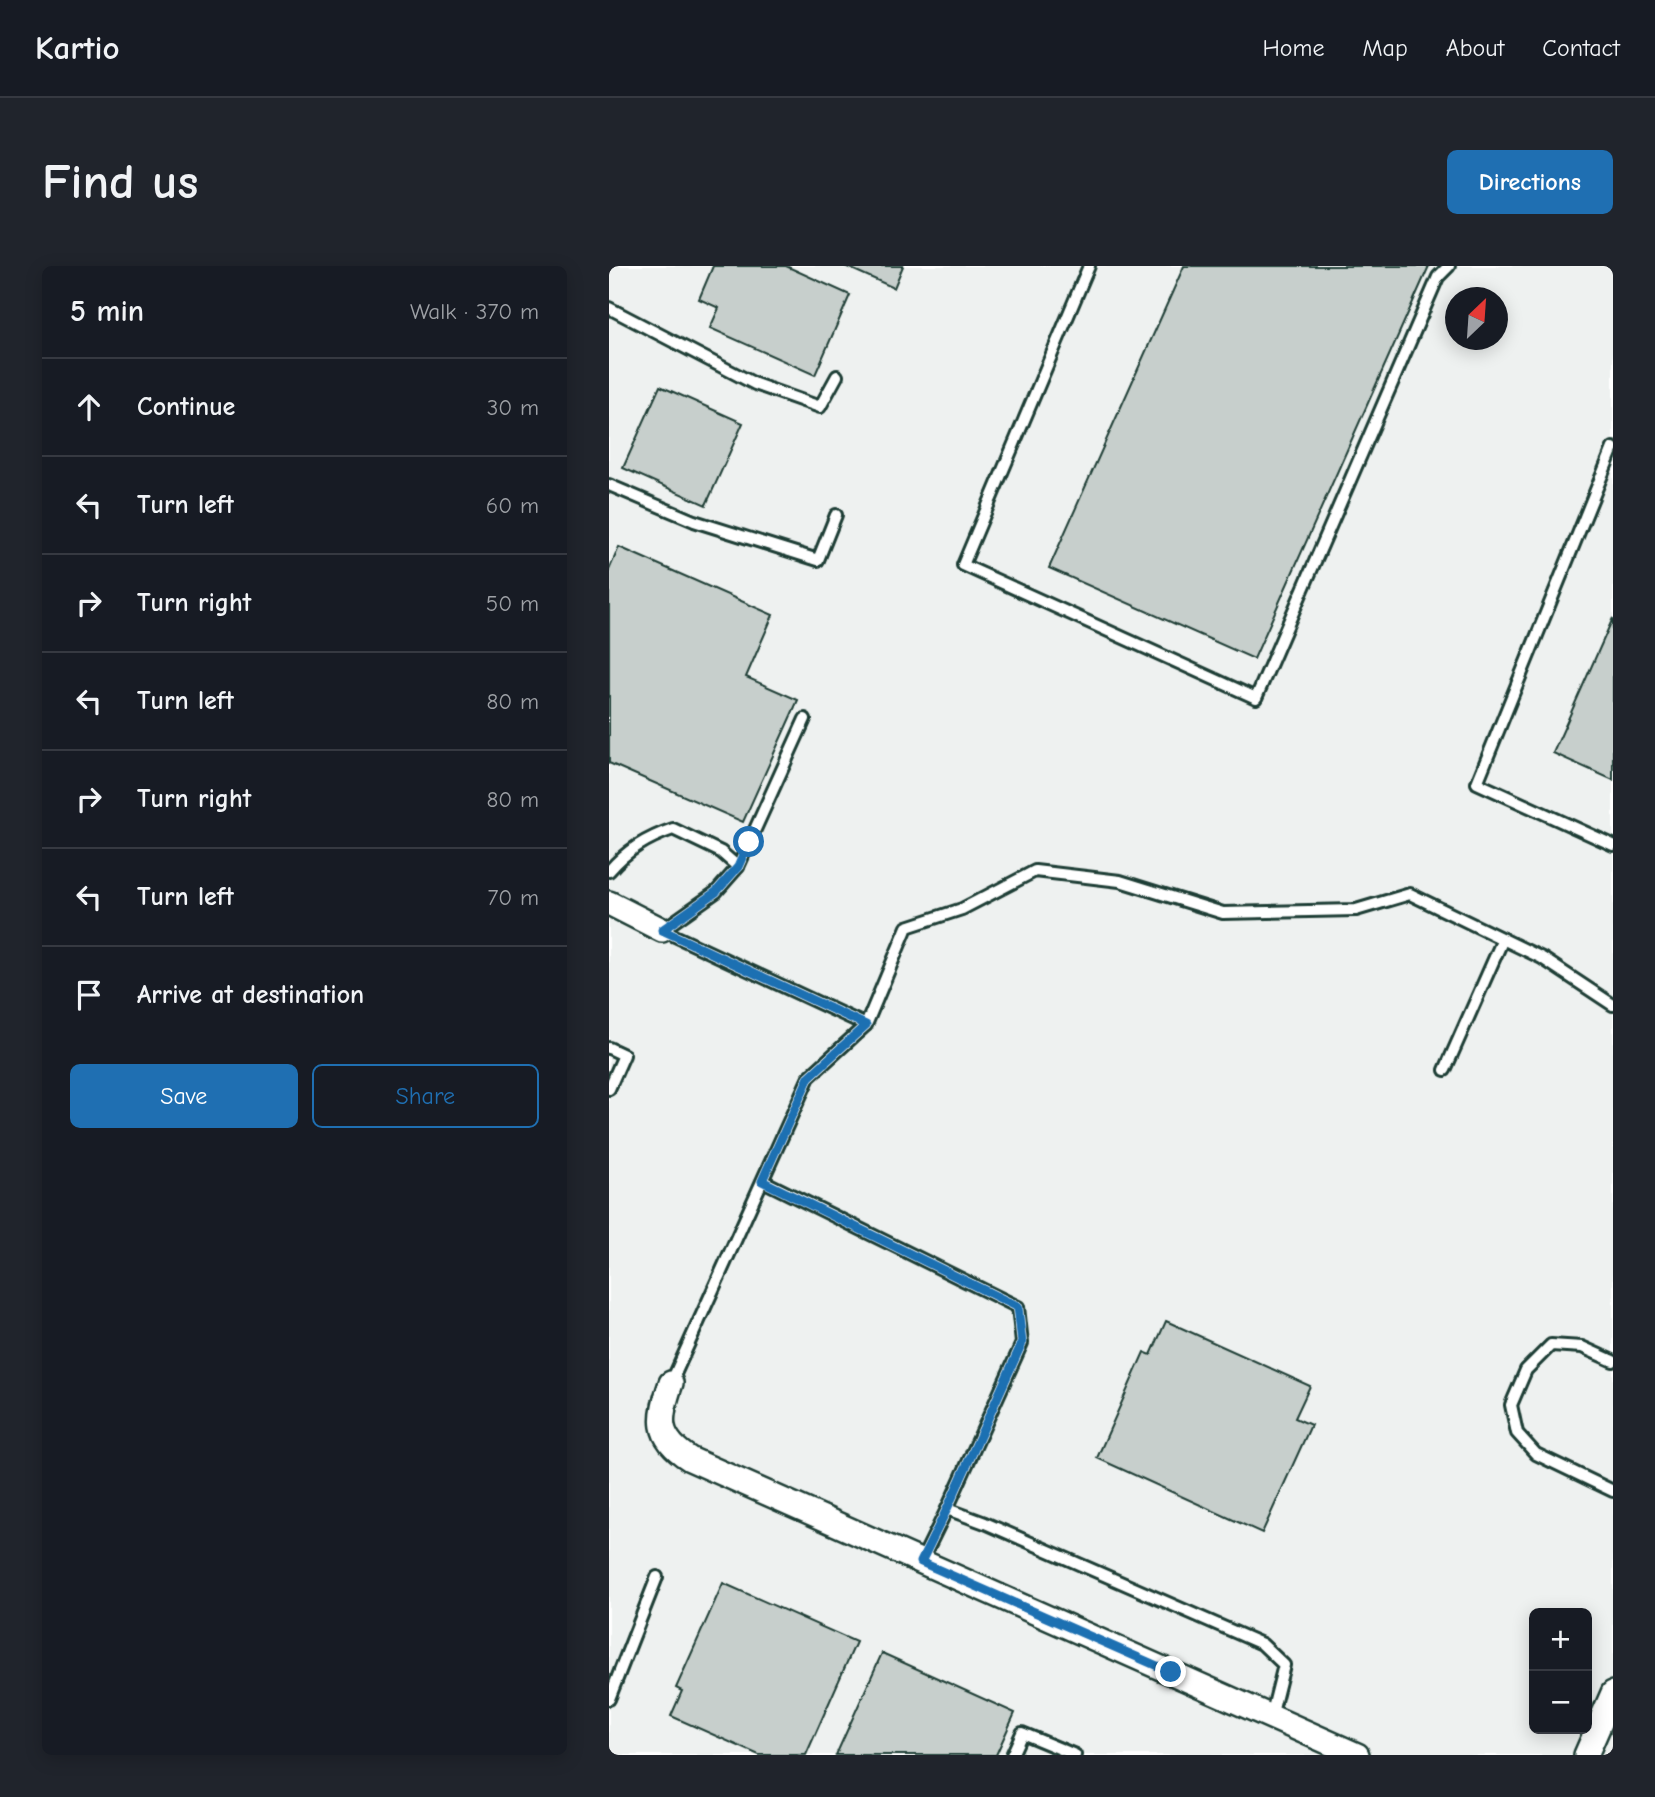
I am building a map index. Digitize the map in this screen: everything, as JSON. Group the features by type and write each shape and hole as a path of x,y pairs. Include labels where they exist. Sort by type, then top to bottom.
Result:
{"street":[{"path":"609,903 662,930"},
{"path":"671,1383 662,1414 663,1429 676,1450 690,1459 1357,1755"},
{"path":"1586,1755 1613,1693"}],"lane":[{"path":"1089,266 963,565 1257,698 1438,276 1449,266"},
{"path":"609,307 755,384 820,407 837,376"},
{"path":"1613,448 1477,783 1613,845"},
{"path":"609,485 694,521 818,560 836,515"},
{"path":"804,719 738,867 716,892 662,930 866,1025"},
{"path":"609,871 635,846 652,836 673,829 721,852 738,867"},
{"path":"671,1383 809,1077 866,1025 907,927 962,909 1035,871 1120,881 1223,914 1356,910 1410,894 1542,958 1613,1005"},
{"path":"1445,1070 1503,939"},
{"path":"609,1048 624,1055 609,1089"},
{"path":"762,1181 1018,1307 1022,1343 921,1562"},
{"path":"1613,1361 1582,1347 1551,1345 1526,1370 1511,1405 1517,1433 1536,1454 1613,1491"},
{"path":"947,1509 985,1523 1262,1644 1284,1665 1271,1717"},
{"path":"609,1699 657,1577"},
{"path":"1012,1755 1022,1733 1075,1755"}],"shaded area":[{"path":"609,266 1613,266 1613,1755 609,1755"}],"building":[{"path":"713,266 786,266 850,295 815,375 710,328 719,308 699,299"},
{"path":"845,266 903,266 894,288"},
{"path":"1184,266 1429,266 1254,659 1049,568"},
{"path":"660,386 743,423 706,505 623,468"},
{"path":"619,547 773,615 746,677 798,700 743,822 609,763 609,570"},
{"path":"1613,618 1613,780 1553,753"},
{"path":"1166,1321 1310,1386 1295,1418 1311,1425 1262,1533 1097,1458 1144,1352 1151,1355"},
{"path":"723,1583 856,1642 806,1755 759,1755 671,1716 682,1691 676,1688"},
{"path":"882,1653 1015,1713 996,1755 836,1755"}],"route":[{"path":"749,842 738,867 716,892 662,930 866,1025 809,1077 762,1181 1018,1307 1022,1343 921,1562 1171,1672"}]}
